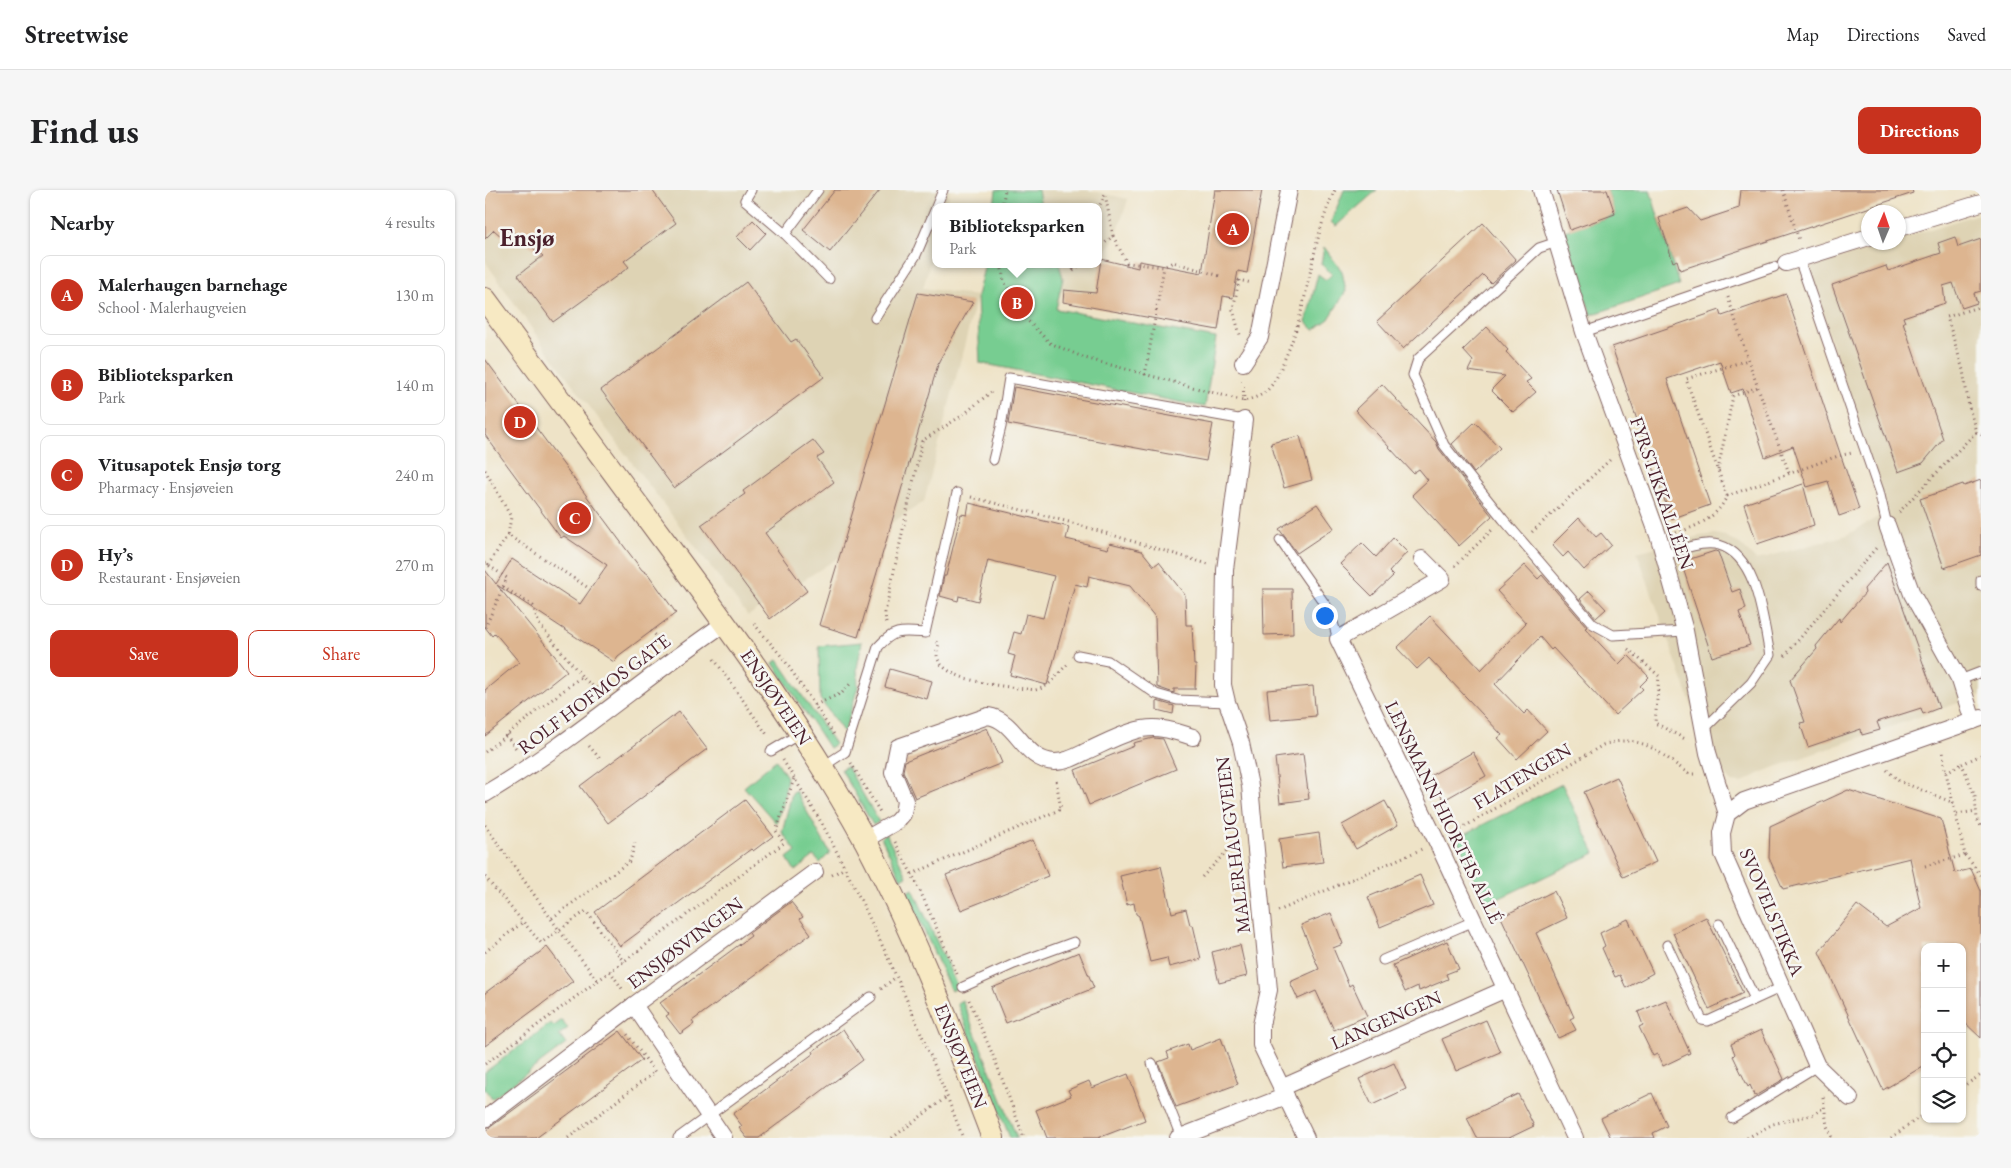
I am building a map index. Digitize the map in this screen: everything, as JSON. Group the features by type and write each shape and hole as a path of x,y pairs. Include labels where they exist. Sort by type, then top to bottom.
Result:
{"main road":[{"name":"ENSJØVEIEN","path":"485,299 725,622 801,732 864,840 922,958 993,1138"}],"street":[{"path":"1243,362 1260,337 1289,190"},
{"name":"FYRSTIKKALLÉEN","path":"1541,190 1584,332 1659,538 1685,632 1708,753 1727,814"},
{"path":"1906,226 1981,203"},
{"path":"1791,262 1861,240"},
{"name":"MALERHAUGVEIEN","path":"1244,420 1225,570 1223,685 1241,743 1250,786 1269,990 1261,1025 1261,1045 1306,1138"},
{"path":"1727,814 1744,801 1977,719 1960,680 1911,594 1887,525"},
{"path":"1338,639 1441,579 1422,559"},
{"name":"ROLF HOFMOS GATE","path":"485,794 551,751 725,622"},
{"name":"LENSMANN HIORTHS ALLÉ","path":"1338,639 1437,842 1575,1138"},
{"path":"864,840 896,822 903,814 905,801 893,772 898,747 988,716 998,718 1007,724 1031,752 1053,762 1066,760 1138,729 1162,728 1193,737"},
{"name":"SVOVELSTIKKA","path":"1727,814 1722,833 1723,854 1817,1066 1850,1098"},
{"name":"ENSJØSVINGEN","path":"724,1138 634,1005 815,872"},
{"name":"LANGENGEN","path":"1180,1137 1284,1092 1506,988"},
{"path":"485,1119 634,1005"}],"lane":[{"path":"751,190 745,200 785,234 829,279"},
{"path":"785,234 818,190"},
{"path":"938,203 943,190"},
{"path":"875,318 916,255 932,217"},
{"path":"1557,242 1539,248 1439,339 1418,359 1413,375 1445,445 1503,520 1593,624 1613,635 1685,632"},
{"path":"1584,332 1723,283 1791,262 1865,451 1879,491 1887,525"},
{"path":"993,460 1001,427 1009,378 1244,420"},
{"path":"822,767 845,752 878,647 888,636 903,632 925,633 957,494"},
{"path":"1280,540 1329,610 1338,639"},
{"path":"1663,556 1694,545 1718,544 1735,553 1754,582 1770,654 1751,683 1704,729"},
{"path":"1981,580 1981,586"},
{"path":"1078,655 1108,661 1156,694 1177,700 1227,702"},
{"path":"1960,680 1981,672"},
{"path":"773,749 801,732"},
{"path":"1383,960 1474,920"},
{"path":"1719,924 1755,999"},
{"path":"963,986 1014,964 1074,942"},
{"path":"1667,945 1702,1020 1708,1021 1782,987"},
{"path":"679,1138 871,997"},
{"path":"1152,1063 1180,1137"},
{"path":"1732,1118 1817,1066"}],"path":[{"path":"1003,203 1005,190"},
{"path":"1002,268 1004,282 1025,318 1050,343 1085,358 1244,401 1258,397 1269,388 1277,377 1288,352 1308,289 1324,215 1335,190"},
{"path":"1783,190 1791,262"},
{"path":"1101,203 1105,194 1113,236 1127,263 1163,267 1173,262 1220,276"},
{"path":"1102,246 1113,236"},
{"path":"1145,375 1163,267"},
{"path":"1239,280 1233,310 1239,329 1243,362"},
{"path":"1723,283 1748,360 1789,473"},
{"path":"1981,306 1947,317 1963,370 1969,407 1976,432 1981,435"},
{"path":"1659,538 1696,527 1721,510 1727,496 1686,379 1748,360"},
{"path":"888,636 885,612 922,441 963,415 1009,378"},
{"path":"1718,471 1733,396 1758,387"},
{"path":"1778,664 1880,543 1887,525 1976,432"},
{"path":"1522,542 1625,446"},
{"path":"1727,496 1838,456 1865,451"},
{"path":"485,470 511,517 509,535 487,564 507,578 485,628"},
{"path":"957,494 1069,522 1225,570"},
{"path":"1441,579 1503,520"},
{"path":"509,535 590,589"},
{"path":"503,587 533,606 539,624 582,676 599,690"},
{"path":"651,631 663,642"},
{"path":"925,633 939,644 938,659 948,672 967,680 1035,690 1045,688 1050,684 1064,667 1078,655"},
{"path":"1613,635 1659,676 1655,722 1708,753"},
{"path":"714,659 761,723 773,749 794,779 827,834 875,928 948,1096 963,1138"},
{"path":"815,705 841,693 872,666"},
{"path":"485,752 582,676"},
{"path":"506,735 518,751"},
{"name":"FLATENGEN","path":"1262,919 1437,842 1603,745 1615,741 1640,742 1652,747 1689,774 1715,776"},
{"path":"589,745 601,760"},
{"path":"1943,752 1965,855 1981,875"},
{"path":"1946,772 1981,755"},
{"path":"912,874 1061,809 1053,762"},
{"path":"1882,764 1899,781 1954,803"},
{"path":"1962,764 1975,796 1977,819 1981,826"},
{"path":"485,1064 784,844 776,831 794,779"},
{"path":"1957,814 1976,811"},
{"path":"1202,877 1233,846 1253,820"},
{"path":"485,825 553,918 559,930 598,981"},
{"path":"553,918 630,861 635,844"},
{"path":"1925,866 1965,855"},
{"path":"485,878 541,943 586,911 624,962"},
{"path":"485,952 523,922"},
{"path":"610,971 634,1005"},
{"path":"568,1138 655,1072 616,1019"},
{"path":"1817,1066 1827,1126 1832,1138"},
{"path":"1966,1084 1981,1074"},
{"path":"892,1138 948,1096"},
{"path":"1747,1138 1773,1124 1815,1114 1824,1107"},
{"path":"1891,1138 1921,1115"}],"shaded area":[{"path":"485,190 950,190 947,203 932,203 932,256 923,288 977,296 924,502 748,616 546,349 485,261"},
{"path":"1039,190 1088,190 1128,199 1117,234 1102,257 1102,203 1040,203"},
{"path":"1981,213 1981,695 1767,770 1741,783 1732,782 1721,770 1700,768 1700,732 1696,718 1637,552 1715,534 1725,536 1740,544 1756,560 1847,535 1883,514 1809,268 1866,250 1906,250 1906,237"},
{"path":"1060,268 1100,268 1096,293 1089,293 1087,307 1062,296 1063,278"}],"green space":[{"path":"996,190 1038,190 1040,203 994,203"},
{"path":"1344,190 1377,190 1336,226 1331,222"},
{"path":"1607,190 1650,190 1679,285 1591,315 1564,231 1615,215"},
{"path":"1324,247 1342,271 1346,291 1329,319 1314,330 1306,322 1318,274 1326,280 1332,274 1321,264"},
{"path":"984,268 1060,268 1063,278 1056,309 1216,338 1205,407 980,363 977,296"},
{"path":"862,642 857,668 858,687 844,733 820,699 819,646"},
{"path":"778,660 835,744 829,748 773,663"},
{"path":"776,760 787,777 783,802 776,823 744,787"},
{"path":"847,766 879,822 873,825 841,769"},
{"path":"1562,784 1595,853 1485,905 1457,838"},
{"path":"795,790 830,853 820,863 814,856 795,871 787,858 796,851 782,832 792,793"},
{"path":"886,834 907,876 901,879 881,837"},
{"path":"913,889 958,988 951,991 907,892"},
{"path":"962,1000 1017,1138 1010,1138 957,1003"},
{"path":"562,1020 568,1028 559,1035 566,1044 492,1099 485,1089 485,1072 551,1023 554,1026"}],"building":[{"path":"485,190 652,190 676,223 624,261 629,267 553,322 518,275 543,256 509,229 502,237 494,230 485,239"},
{"path":"835,190 880,190 830,252 803,230"},
{"path":"1215,190 1262,190 1247,273 1238,271 1233,298 1223,296 1218,330 1063,302 1064,290 1096,293 1100,268 1102,268 1102,259 1138,268 1139,261 1202,273"},
{"path":"1557,190 1607,190 1615,214 1570,230"},
{"path":"1741,190 1912,190 1913,193 1877,205 1861,205 1861,210 1680,270 1677,260 1673,262 1659,218 1688,208 1700,221 1739,208"},
{"path":"753,220 766,233 750,250 737,237"},
{"path":"1483,223 1516,260 1491,283 1483,275 1403,349 1377,321"},
{"path":"1955,237 1958,247 1981,239 1981,291 1974,293 1977,303 1962,308 1953,283 1943,286 1945,303 1903,317 1905,322 1903,322 1943,439 1923,463 1898,472 1832,285 1886,266 1888,271 1941,253 1938,243"},
{"path":"746,282 791,342 796,339 824,377 674,488 601,390"},
{"path":"918,293 973,302 939,361 858,637 819,625"},
{"path":"1786,294 1859,509 1839,516 1828,481 1807,487 1793,446 1765,457 1743,389 1731,393 1720,361 1667,379 1710,505 1671,519 1612,347 1720,310 1722,316"},
{"path":"1487,327 1508,350 1506,352 1531,379 1526,382 1536,392 1513,412 1491,390 1505,376 1468,371 1473,361 1463,350"},
{"path":"485,359 676,613 618,656 614,662 497,585 567,671 485,736 485,690 519,662 495,633 492,636 485,627 485,570 496,584 512,559 580,604 607,565 564,536 561,538 485,435"},
{"path":"1382,384 1436,442 1439,449 1492,516 1459,546 1412,495 1428,480 1419,469 1413,473 1355,410"},
{"path":"1014,387 1213,424 1206,461 1008,424"},
{"path":"1475,422 1500,448 1474,473 1452,444"},
{"path":"1300,436 1312,480 1284,488 1271,443"},
{"path":"813,440 824,454 817,458 834,482 765,533 807,591 770,619 701,525 745,494 743,491"},
{"path":"1981,480 1981,555 1944,568 1920,499 1963,484 1964,486"},
{"path":"1803,484 1814,525 1757,544 1744,504"},
{"path":"969,503 1069,527 1066,539 1108,549 1110,543 1142,551 1154,566 1159,562 1185,595 1186,625 1192,625 1194,665 1196,665 1195,689 1174,689 1174,693 1157,687 1155,617 1130,586 1089,576 1087,587 1075,584 1047,685 1010,675 1015,656 1008,654 1014,632 1021,634 1026,614 1043,618 1054,576 988,560 978,601 959,596 958,601 940,596 961,514 967,515"},
{"path":"1317,504 1334,528 1297,553 1279,529"},
{"path":"1579,518 1596,537 1601,533 1611,545 1584,570 1568,552 1563,557 1552,545"},
{"path":"1393,538 1407,552 1389,572 1393,576 1372,596 1340,564 1362,543 1376,557"},
{"path":"1715,551 1718,552 1732,592 1740,589 1746,609 1739,612 1750,645 1712,657 1681,562"},
{"path":"1887,562 1939,708 1923,714 1921,708 1877,722 1880,730 1862,735 1861,729 1808,747 1800,723 1805,722 1790,680 1817,649 1816,646 1839,618 1840,622 1865,593 1864,589"},
{"path":"1525,565 1538,579 1542,575 1587,627 1585,628 1619,664 1628,655 1649,677 1640,686 1643,689 1615,715 1553,648 1551,650 1540,637 1495,684 1524,714 1528,710 1547,731 1517,759 1498,738 1502,735 1429,658 1417,669 1397,648 1430,616 1481,670 1526,623 1497,591"},
{"path":"1263,589 1292,589 1293,634 1264,635"},
{"path":"1589,591 1606,609 1596,618 1580,599"},
{"path":"890,669 932,681 927,699 885,687"},
{"path":"1313,686 1316,716 1270,720 1267,690"},
{"path":"1157,701 1174,706 1173,714 1157,710"},
{"path":"679,712 707,749 608,823 580,786"},
{"path":"987,728 1002,763 915,798 903,771 905,761"},
{"path":"1153,738 1163,739 1176,769 1089,805 1075,770 1134,746 1133,743"},
{"path":"1473,752 1486,776 1444,800 1430,776"},
{"path":"1303,754 1309,799 1280,803 1275,758"},
{"path":"1617,777 1656,862 1623,877 1584,792"},
{"path":"1848,790 1941,819 1955,873 1971,869 1981,891 1981,1038 1966,1024 1966,943 1921,943 1921,1067 1883,1090 1819,952 1857,905 1886,927 1921,908 1910,858 1783,889 1769,858 1770,826"},
{"path":"745,800 773,836 753,851 751,849 620,946 595,912"},
{"path":"1385,801 1398,825 1356,849 1342,825"},
{"path":"1319,833 1323,862 1283,867 1279,839"},
{"path":"1033,840 1048,876 961,910 946,875"},
{"path":"1161,866 1172,913 1186,909 1190,925 1193,925 1201,959 1169,967 1167,958 1150,962 1139,916 1136,914 1134,903 1127,905 1120,876"},
{"path":"1420,875 1433,905 1380,927 1368,897"},
{"path":"1554,891 1567,918 1536,933 1574,1017 1570,1019 1576,1030 1558,1038 1501,917"},
{"path":"791,902 803,917 800,919 811,934 692,1021 694,1024 680,1034 666,1016 669,1014 660,1003 751,936 749,933"},
{"path":"1331,913 1343,944 1333,948 1349,986 1352,984 1367,1016 1334,1030 1316,991 1298,999 1290,982 1319,969 1301,925"},
{"path":"1706,917 1743,993 1709,1009 1673,933"},
{"path":"1628,919 1653,973 1626,988 1620,975 1615,977 1602,948 1605,946 1600,933"},
{"path":"1447,941 1459,969 1446,974 1448,979 1419,991 1418,986 1405,992 1393,965"},
{"path":"1240,945 1247,976 1219,983 1212,952"},
{"path":"547,947 573,981 485,1046 485,993"},
{"path":"1079,952 1094,988 1006,1023 992,988"},
{"path":"1666,1000 1690,1053 1663,1066 1657,1054 1653,1056 1639,1027 1643,1025 1638,1012"},
{"path":"1486,1020 1500,1052 1456,1071 1442,1039"},
{"path":"843,1029 863,1060 759,1138 747,1138 739,1128 742,1126 733,1114"},
{"path":"1761,1030 1784,1079 1755,1096 1750,1085 1748,1087 1733,1056 1735,1054 1731,1044"},
{"path":"620,1031 642,1060 536,1138 485,1138 485,1131"},
{"path":"1221,1038 1238,1084 1176,1107 1158,1062 1169,1058 1167,1052 1188,1044 1190,1050"},
{"path":"1394,1063 1406,1089 1372,1105 1359,1079"},
{"path":"1128,1074 1145,1120 1098,1138 1047,1138 1036,1110 1071,1096 1068,1090 1089,1081 1092,1088"},
{"path":"1652,1093 1667,1126 1653,1133 1655,1138 1611,1138 1601,1118"},
{"path":"1518,1094 1534,1126 1509,1138 1477,1138 1467,1118"}],"place":[{"name":"Malerhaugen barnehage","path":"1233,229"},
{"name":"Biblioteksparken","path":"1017,303"},
{"name":"Hy’s","path":"520,422"},
{"name":"Vitusapotek Ensjø torg","path":"575,518"}],"district":[{"name":"Ensjø","path":"527,237"}]}
